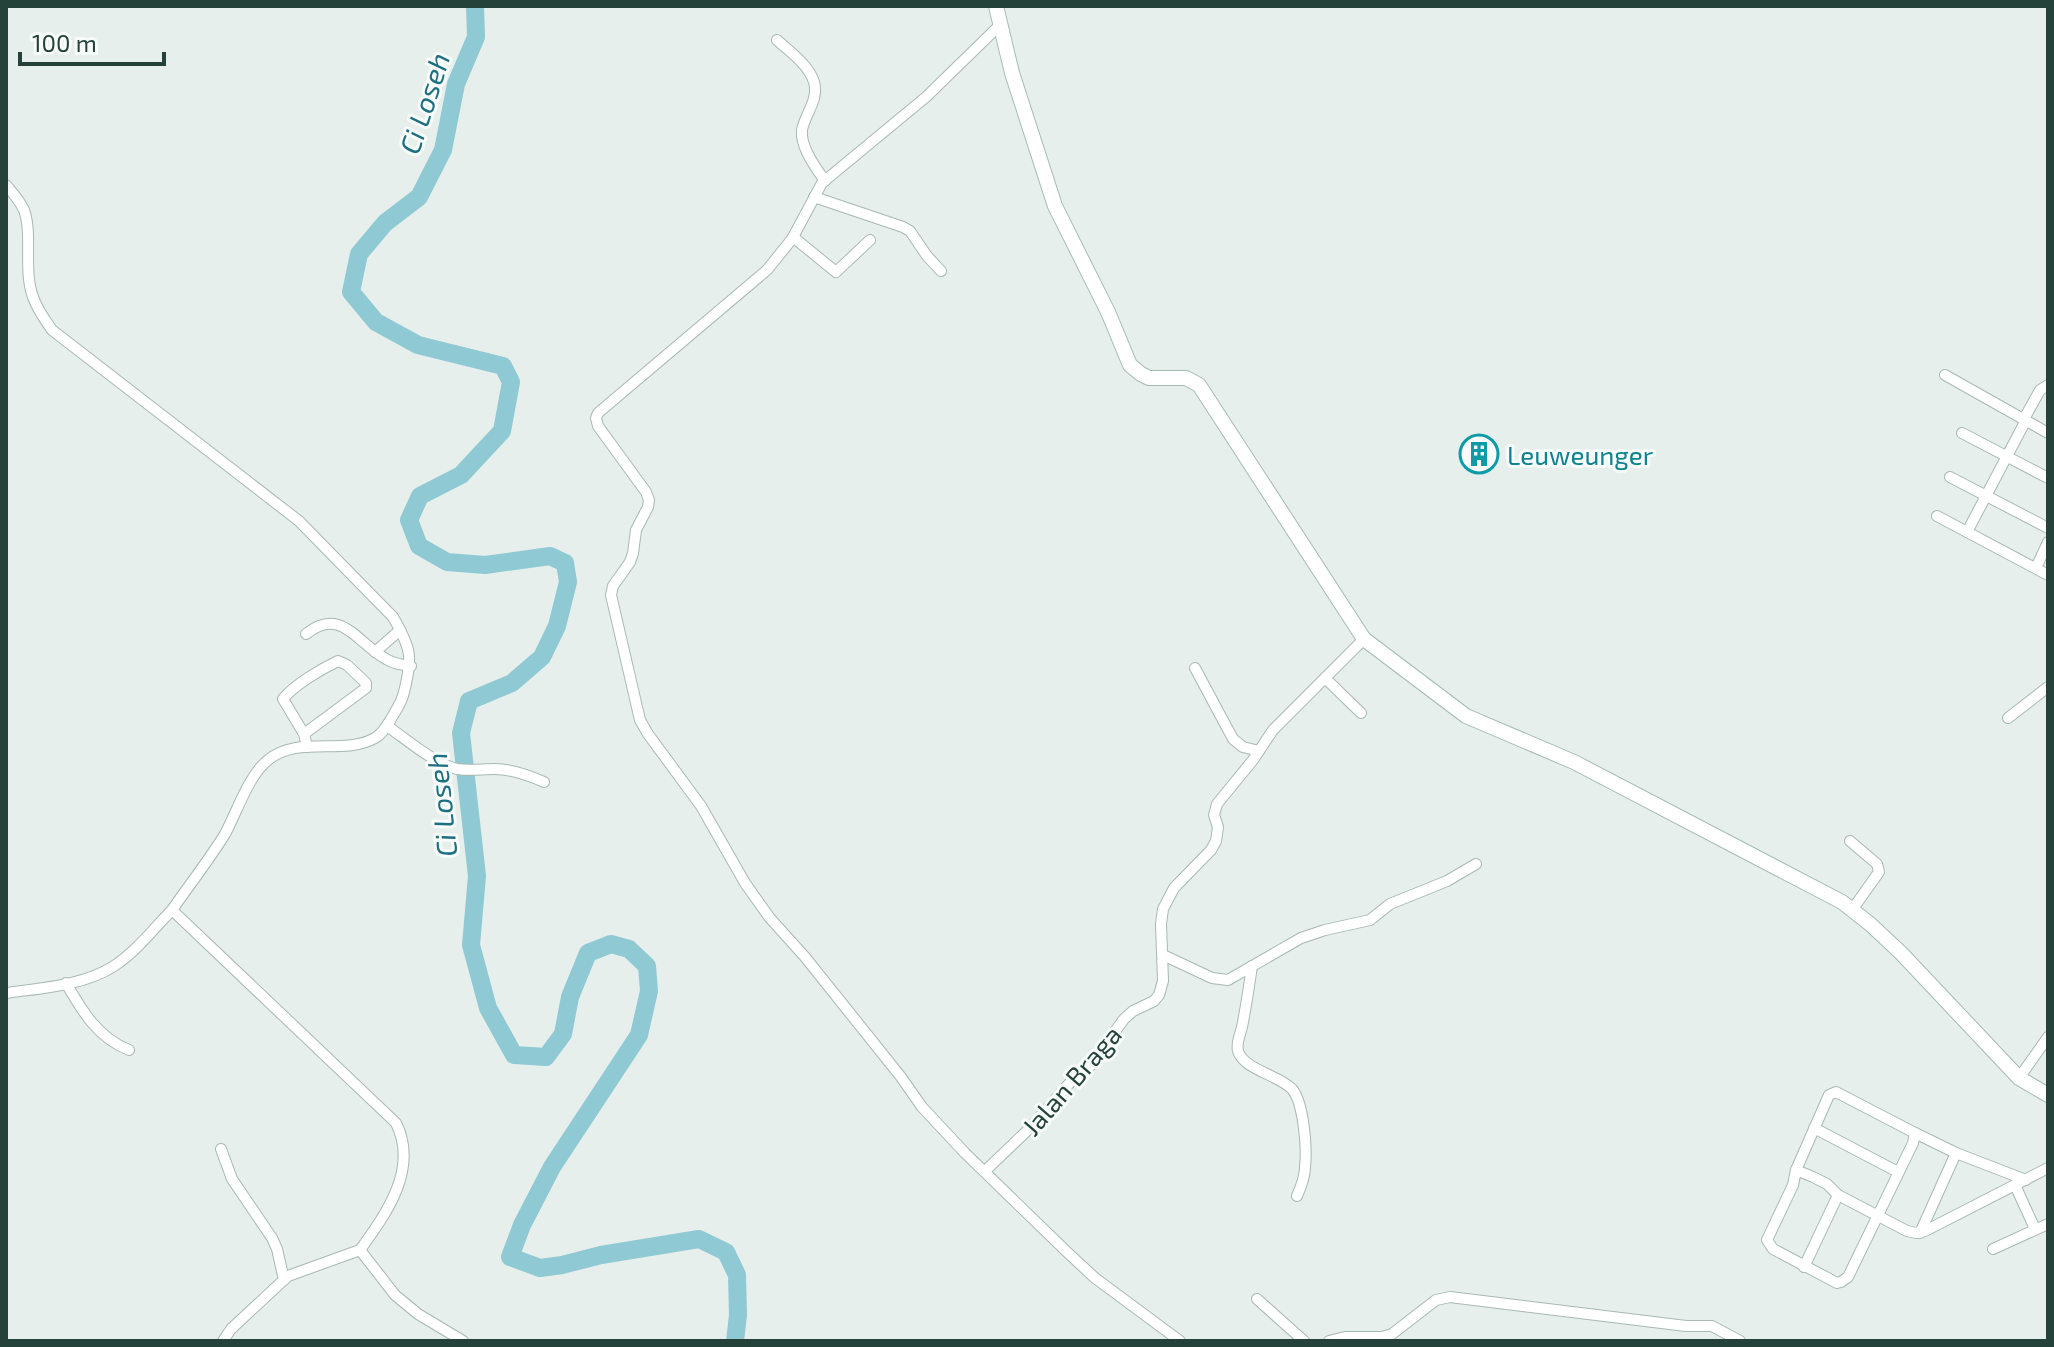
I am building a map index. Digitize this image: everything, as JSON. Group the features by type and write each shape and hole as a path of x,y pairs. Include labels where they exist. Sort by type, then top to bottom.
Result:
{"street":[{"path":"996,6 1012,73 1055,206 1108,312 1130,365 1149,378 1186,378 1199,385 1364,639 1466,716 1574,762 1816,887 1852,910 1901,953 2019,1078 2048,1095"},
{"path":"1001,24 926,97 820,188 793,237 767,270 598,413 598,426 649,500 636,530 630,562 613,586 612,603 640,720 701,806 745,883 769,917 805,957 922,1107 1095,1278 1180,1341"},
{"path":"777,40 800,61 814,82 813,101 802,134 820,188 903,227 914,236 941,271"},
{"path":"6,185 25,212 32,296 52,330 299,521 393,617 409,650 411,666 402,701 387,726 374,738 350,744 296,748 267,760 254,777 219,843 172,910 114,967 66,983 6,993"},
{"path":"793,237 836,272 870,240"},
{"path":"1945,375 2048,433"},
{"path":"1967,532 2040,390 2048,385"},
{"path":"1962,433 2048,478"},
{"path":"1950,477 2048,528"},
{"path":"1937,516 2048,575"},
{"path":"2036,568 2048,542"},
{"path":"306,634 325,623 340,625 391,662 411,666"},
{"path":"375,652 400,630"},
{"name":"Jalan Braga","path":"985,1171 1031,1127 1074,1078 1090,1066 1124,1019 1159,995 1163,981 1163,909 1174,888 1216,841 1218,827 1214,815 1217,804 1273,730 1364,639"},
{"path":"304,734 366,688 366,683 347,665 338,661 285,696 283,702 304,734 307,747"},
{"path":"1195,668 1233,739 1243,747 1259,751"},
{"path":"1325,678 1361,713"},
{"path":"2008,718 2048,687"},
{"path":"2038,695 2048,705"},
{"path":"387,726 453,768 510,770 544,782"},
{"path":"1850,841 1877,864 1879,872 1852,910"},
{"path":"1163,955 1203,974 1228,980 1301,938 1370,920 1390,904 1447,881 1476,864"},
{"path":"172,910 396,1123 401,1133 401,1179 385,1215 360,1250 284,1280 231,1329 223,1341"},
{"path":"1252,966 1238,1052 1249,1064 1289,1086 1295,1095 1302,1114 1305,1147 1305,1169 1297,1196"},
{"path":"66,983 93,1026 106,1038 129,1050"},
{"path":"2019,1078 2048,1037"},
{"path":"1915,1133 1878,1216 1844,1281 1837,1283 1773,1249 1767,1240 1829,1095 1836,1092 1956,1153 2026,1180"},
{"path":"1814,1128 1898,1172"},
{"path":"221,1149 232,1179 272,1238 284,1280"},
{"path":"1920,1233 1956,1153"},
{"path":"1796,1170 1827,1184 1838,1195 1907,1231 1920,1233 2048,1168"},
{"path":"2015,1185 2035,1229"},
{"path":"1804,1267 1838,1195"},
{"path":"1932,1205 1946,1220"},
{"path":"1993,1249 2048,1224"},
{"path":"360,1250 395,1295 418,1314 463,1341"},
{"path":"1329,1341 1392,1334 1436,1300 1450,1297 1686,1326 1712,1326 1740,1341"},
{"path":"1257,1299 1304,1341"}],"waterway":[{"name":"Ci Loseh","path":"475,6 476,37 456,84 443,150 419,197 385,223 359,254 351,292 376,322 418,345 503,366 511,382 502,431 461,475 420,496 409,520 419,546 447,562 485,565 550,556 565,563 568,582 557,626 542,657 512,683 469,701 461,733 477,876 471,945 488,1008 514,1055 546,1057 563,1034 570,997 588,953 611,944 629,949 647,966 649,991 639,1035 552,1167 522,1225 510,1257 540,1268 699,1239 726,1252 737,1275 735,1341"}],"place":[{"name":"Leuweunger","path":"1479,454"}]}
